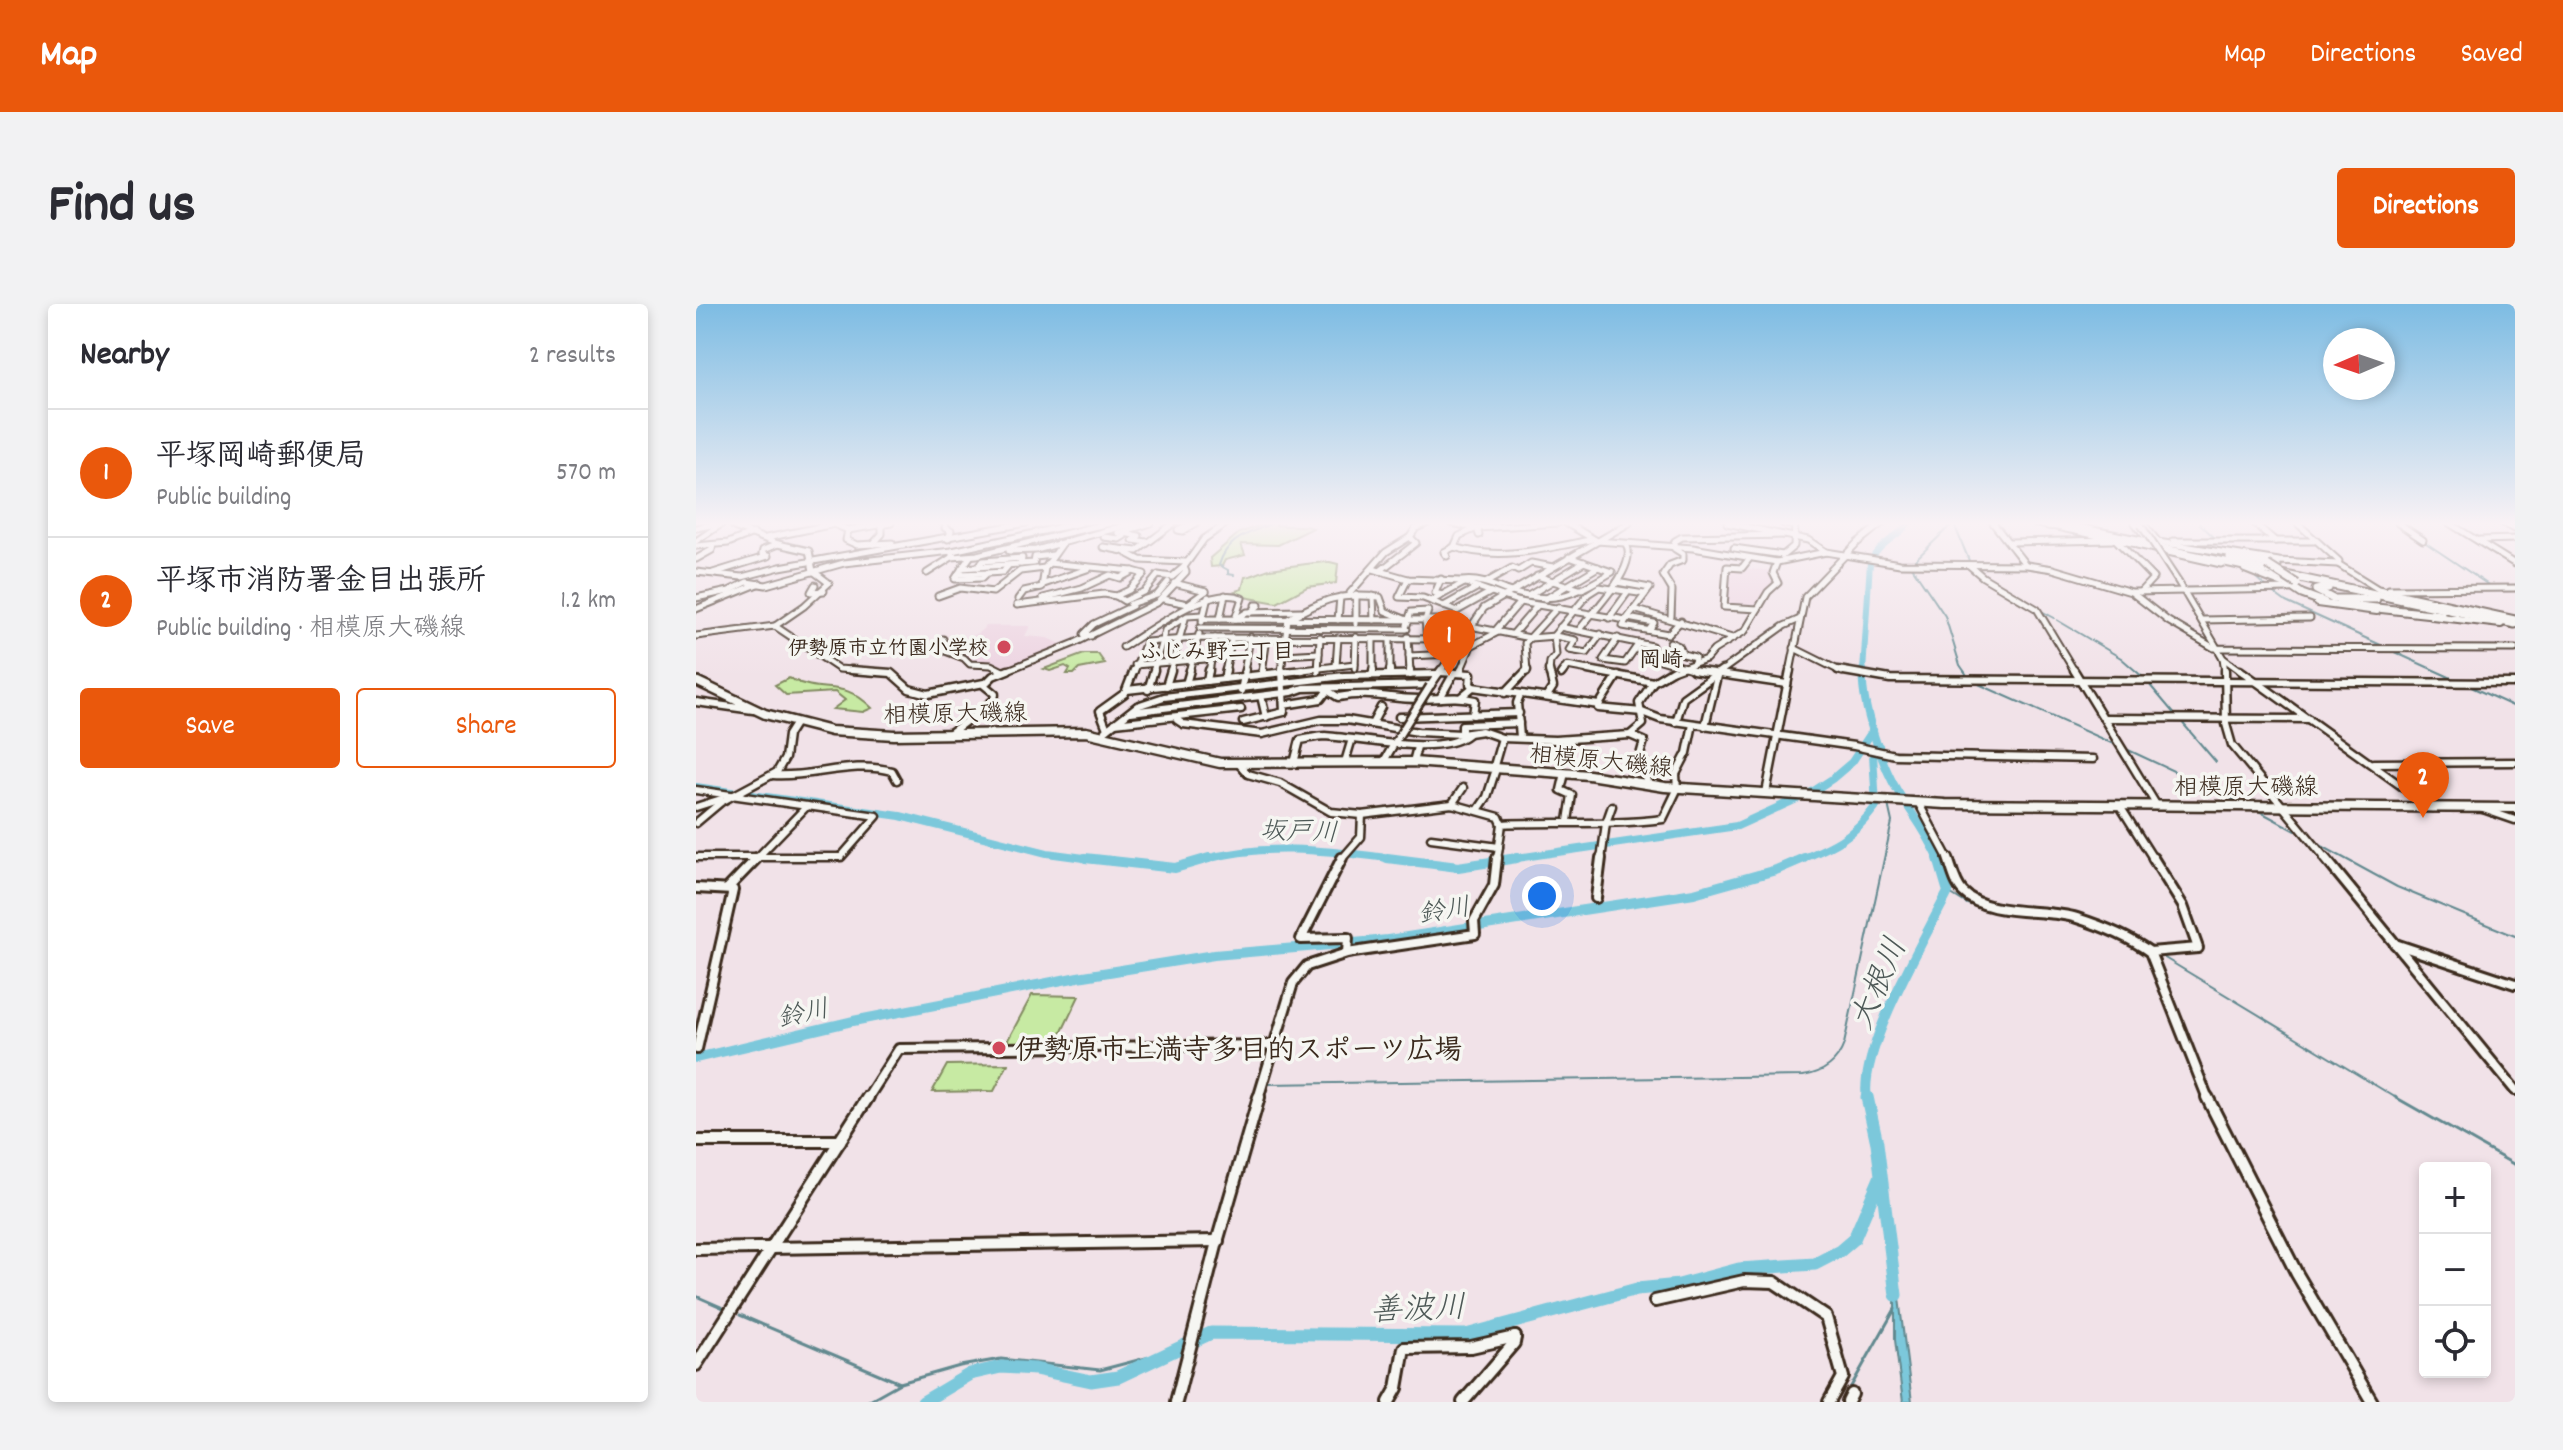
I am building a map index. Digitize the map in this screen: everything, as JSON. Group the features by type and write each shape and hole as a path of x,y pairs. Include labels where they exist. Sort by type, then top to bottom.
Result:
{"highway":[{"path":"2269,574 2318,600 2441,615"},
{"path":"2284,574 2294,586 2331,601 2451,612"},
{"path":"2287,574 2436,606"},
{"path":"2291,574 2512,624"},
{"path":"2436,606 2338,588 2316,590 2333,599 2383,599 2512,624"},
{"path":"2374,589 2436,606"}],"main road":[{"path":"2262,574 2294,586 2310,600 2337,608 2512,624"},
{"path":"2426,615 2512,624"},
{"path":"2441,615 2482,621"},
{"name":"相模原大磯線","path":"696,681 754,710 795,724 858,734 1104,732 1201,761 1239,764 1413,762 1565,773 1675,788 1917,802 2515,808"}],"street":[{"path":"713,574 759,579 759,584"},
{"path":"742,577 754,574"},
{"path":"696,598 729,591 745,583 772,583 800,574"},
{"path":"696,636 775,626 824,591 828,582 818,574"},
{"path":"958,574 955,579 982,578 986,574"},
{"path":"938,596 955,587 971,586 993,592 1016,574"},
{"path":"1044,584 1045,574"},
{"path":"1072,574 1024,591 1017,602 1104,594 1116,596 1132,606"},
{"path":"1043,598 1082,588 1110,575 1120,578 1126,574"},
{"path":"1116,596 1129,590 1144,574"},
{"path":"1147,574 1158,575 1207,594 1233,594 1242,598 1237,619"},
{"path":"1091,636 1084,634 1090,627 1161,592 1182,574"},
{"path":"1354,690 1356,620 1353,594 1369,574"},
{"path":"1391,574 1408,579 1463,582 1537,606 1627,619"},
{"path":"1487,582 1501,574"},
{"path":"1384,761 1436,673 1484,608 1540,574"},
{"path":"1528,596 1564,574"},
{"path":"1543,600 1586,574"},
{"path":"1505,693 1527,673 1525,643 1568,598 1608,574"},
{"path":"1664,574 1672,590 1671,617"},
{"path":"1726,574 1724,607 1758,609"},
{"path":"1630,735 1643,724 1641,698 1653,682 1679,667 1706,659 1745,631 1778,583 1774,574"},
{"path":"1766,793 1800,619 1809,592 1826,574"},
{"path":"1980,574 2037,609 2157,806"},
{"path":"2074,574 2131,592 2294,586"},
{"path":"2140,592 2153,578 2149,574"},
{"path":"2173,574 2223,658 2225,718 2232,745 2515,1090"},
{"path":"2353,574 2374,589 2512,624"},
{"path":"1124,601 1145,591 1158,575"},
{"path":"1579,630 1623,575"},
{"path":"1537,576 1582,590"},
{"path":"1408,579 1399,597 1431,601 1457,611 1491,592"},
{"path":"1441,579 1435,593 1442,595"},
{"path":"1431,601 1463,582 1480,579 1543,600 1568,598 1582,601"},
{"path":"775,626 839,669 891,673 914,691 940,694 984,683 1003,671 1091,636 1163,599 1173,580"},
{"path":"1416,598 1424,580"},
{"path":"1617,582 1650,588 1623,626 1668,634 1681,621"},
{"path":"696,609 759,584"},
{"path":"814,586 811,592 824,591"},
{"path":"1444,606 1478,587"},
{"path":"1547,696 1553,687 1553,678 1549,676 1550,662 1556,655 1555,636 1582,601 1599,587 1645,594"},
{"path":"2374,589 2515,588"},
{"path":"1609,618 1628,592"},
{"path":"2131,592 2204,645 2218,648 2515,649"},
{"path":"1163,599 1188,604 1207,594"},
{"path":"1207,594 1177,720 1183,724 1224,728 1243,726 1282,713 1284,705 1280,683 1288,619"},
{"path":"1123,647 1207,594"},
{"path":"1288,619 1323,601 1353,594 1380,597 1385,611 1407,620"},
{"path":"1220,619 1225,595"},
{"path":"1373,596 1374,620"},
{"path":"1338,620 1340,597"},
{"path":"1322,620 1323,601"},
{"path":"1440,698 1471,646 1496,631 1520,602"},
{"path":"1251,612 1259,605 1255,605"},
{"path":"1513,634 1537,606"},
{"path":"1237,619 1243,612 1267,613 1293,607 1304,611"},
{"path":"1634,609 1671,617 1732,638"},
{"path":"1410,675 1407,620 1411,612 1427,610 1427,639"},
{"path":"1153,699 1147,688 1165,630 1187,616 1443,621 1446,639"},
{"path":"2202,620 2310,618"},
{"path":"1243,726 1240,698 1254,619"},
{"path":"1676,722 1683,698 1784,626 1800,619"},
{"path":"1166,622 1182,621"},
{"path":"1166,686 1182,621"},
{"path":"1470,626 1530,638 1555,636 1575,640 1569,650 1587,653 1601,634"},
{"path":"1560,627 1652,646 1657,659 1679,667 1717,676 1787,684"},
{"path":"1200,628 1407,629"},
{"path":"1317,678 1320,629"},
{"path":"1127,690 1144,643 1198,638 1355,638 1461,639 1471,646"},
{"path":"1207,681 1215,638"},
{"path":"1224,679 1232,638"},
{"path":"1262,674 1267,638"},
{"path":"1299,670 1303,638"},
{"path":"1336,666 1338,638"},
{"path":"1618,638 1603,660 1625,663 1639,643"},
{"path":"943,639 937,648 964,658 970,664 991,665 1003,671"},
{"path":"1373,639 1373,675"},
{"path":"1390,639 1390,675"},
{"path":"1670,642 1679,646 1683,654 1695,657 1694,663"},
{"path":"1794,648 1835,669 1877,677 2261,684 2515,683"},
{"path":"1283,655 1319,653"},
{"path":"1428,654 1436,673"},
{"path":"1409,656 1452,654"},
{"path":"1135,665 1229,657"},
{"path":"2223,658 2432,808"},
{"path":"1355,664 1127,690 1100,711 1104,732 1129,712 1153,699 1183,694 1317,678 1436,673 1473,675 1470,684 1473,687"},
{"path":"1561,674 1567,666 1653,682"},
{"path":"1599,705 1618,675"},
{"path":"1705,726 1717,676"},
{"path":"949,734 994,700 995,694 984,683"},
{"path":"1129,712 1280,694 1303,688 1326,689 1338,697 1354,690 1429,686"},
{"path":"1415,699 1429,686"},
{"path":"1473,687 1599,705"},
{"path":"1461,697 1473,687"},
{"path":"1284,705 1321,699 1326,689"},
{"path":"1354,690 1415,699 1461,697 1475,700 1473,715"},
{"path":"1520,695 1520,737"},
{"path":"1261,696 1266,717"},
{"path":"696,702 754,710"},
{"path":"1599,705 1598,708 1642,712 1676,722 1852,746 1895,755 2093,759"},
{"path":"1115,723 1241,709"},
{"path":"1372,724 1382,709"},
{"path":"1221,712 1224,728"},
{"path":"1399,717 1519,713"},
{"path":"2104,718 2310,719"},
{"path":"1243,726 1267,733 1321,720 1418,732 1465,734 1482,731 1502,738 1555,740 1630,735 1644,741 1640,755 1645,763 1647,784"},
{"path":"1465,734 1462,725 1519,723"},
{"path":"696,823 732,796 773,775 783,765 788,735 795,724"},
{"path":"1502,824 1663,819 1675,788 1676,774 1687,753 1693,724"},
{"path":"1294,763 1300,740 1323,736 1351,742 1396,740 1441,744 1459,742 1465,734"},
{"path":"1478,810 1487,797 1502,738"},
{"path":"1345,762 1351,742"},
{"path":"1413,762 1417,747"},
{"path":"2371,763 2515,762"},
{"path":"1176,1402 1218,1241 1293,983 1301,971 1317,961 1347,951 1475,933 1474,921 1494,885 1502,824 1499,817 1452,804 1362,815 1331,812 1280,783 1248,774 1239,764"},
{"path":"773,775 790,776 868,766 892,771 897,780"},
{"path":"1565,773 1561,790 1572,795 1568,821"},
{"path":"1452,804 1463,788"},
{"path":"696,790 877,816 841,857 696,857"},
{"path":"696,807 732,796"},
{"path":"1917,802 1948,858 1960,890 1967,896 1990,906 2075,917 2136,942 2150,952 2201,1086 2297,1274 2372,1402"},
{"path":"728,888 807,806"},
{"path":"1596,898 1606,823 1612,806"},
{"path":"2120,806 2183,906 2198,948 2150,952"},
{"path":"2480,808 2515,820"},
{"path":"1347,951 1348,938 1301,939 1344,855 1361,837 1362,815"},
{"path":"1431,838 1499,847"},
{"path":"696,888 733,890 697,1049"},
{"path":"2395,944 2515,984"},
{"path":"696,1365 899,1049 1275,1045"},
{"path":"696,1141 840,1141"},
{"path":"696,1249 1218,1241"},
{"path":"1655,1301 1743,1282 1766,1280 1778,1286 1826,1317 1843,1377 1829,1402"},
{"path":"1389,1402 1397,1388 1404,1348 1471,1347 1515,1337 1514,1343 1463,1402"}],"shaded area":[{"path":"1727,574 1773,574 1777,580 1757,607 1726,606"},
{"name":"伊勢原市立竹園小学校","path":"986,626 1030,626 1025,636 1047,638 1066,646 1004,669 972,664 967,655 943,649 977,634"}],"green space":[{"path":"1337,574 1336,583 1307,587 1277,603 1244,597 1235,591 1242,589 1245,577"},
{"path":"1084,654 1098,654 1105,664 1079,669 1074,674 1067,674 1070,669 1065,666 1050,671 1044,669"},
{"path":"789,678 813,686 851,692 872,708 863,712 833,709 845,700 835,692 786,695 775,685"},
{"path":"1032,995 1079,996 1055,1046 1004,1047"},
{"path":"1008,1064 994,1091 932,1092 947,1065"}],"water":[{"path":"1889,1258 1894,1258 1912,1402 1903,1402 1895,1340 1895,1284"}],"waterway":[{"path":"1229,574 1234,575"},
{"name":"鈴川","path":"1863,672 1869,574"},
{"path":"1917,574 1945,616 1960,665 1969,678"},
{"path":"2472,574 2490,586"},
{"path":"2253,575 2266,587"},
{"path":"2271,591 2286,602 2383,646"},
{"path":"2041,611 2054,618"},
{"path":"2057,620 2121,658 2145,679"},
{"path":"2392,651 2456,680"},
{"name":"鈴川","path":"1863,672 1873,731"},
{"path":"1974,682 2118,746"},
{"path":"2149,684 2176,716"},
{"path":"2469,686 2515,707"},
{"path":"2180,720 2216,762"},
{"name":"坂戸川","path":"1503,860 1737,826 1812,792 1832,779 1852,762 1873,731"},
{"name":"鈴川","path":"1873,731 1878,747"},
{"name":"鈴川","path":"1799,860 1842,839 1859,826 1876,806 1873,754 1878,747"},
{"name":"大根川","path":"1878,747 1897,790 1938,858"},
{"path":"2124,748 2242,803"},
{"name":"坂戸川","path":"696,787 900,816 1047,853 1099,860"},
{"path":"1267,1084 1803,1076 1817,1073 1833,1062 1844,1044 1892,822 1888,804"},
{"path":"2257,810 2296,831"},
{"path":"2320,845 2397,887 2515,936"},
{"name":"坂戸川","path":"1203,860 1253,851 1303,850 1404,860"},
{"name":"坂戸川","path":"1085,858 1175,868 1203,860"},
{"name":"坂戸川","path":"1203,860 1209,858"},
{"name":"坂戸川","path":"1387,858 1458,867 1517,858"},
{"name":"鈴川","path":"696,1058 853,1021 1078,977 1214,955 1388,940 1694,893 1776,870 1804,858"},
{"name":"大根川","path":"1867,1097 1867,1078 1883,1024 1948,892 1938,858"},
{"path":"1948,892 1967,904 1983,908"},
{"path":"2158,954 2398,1099"},
{"name":"大根川","path":"1867,1097 1877,1143 1896,1295"},
{"path":"2395,1097 2515,1165"},
{"name":"善波川","path":"923,1402 970,1374 1001,1367 1035,1369 1091,1381 1118,1377 1211,1333 1466,1335 1637,1289 1679,1285 1739,1269 1815,1264 1840,1251 1854,1239 1880,1178"},
{"path":"696,1296 728,1310"},
{"path":"1849,1390 1895,1309"},
{"path":"740,1315 900,1383"},
{"path":"900,1383 960,1366 1001,1359 1100,1370 1165,1353"},
{"path":"866,1402 900,1383"}],"place":[{"name":"伊勢原市立竹園小学校","path":"1004,647"},
{"name":"平塚岡崎郵便局","path":"1449,676"},
{"name":"平塚市消防署金目出張所","path":"2423,818"},
{"name":"伊勢原市上満寺多目的スポーツ広場","path":"999,1048"}],"district":[{"name":"ふじみ野二丁目","path":"1217,650"},
{"name":"岡崎","path":"1661,658"}]}
